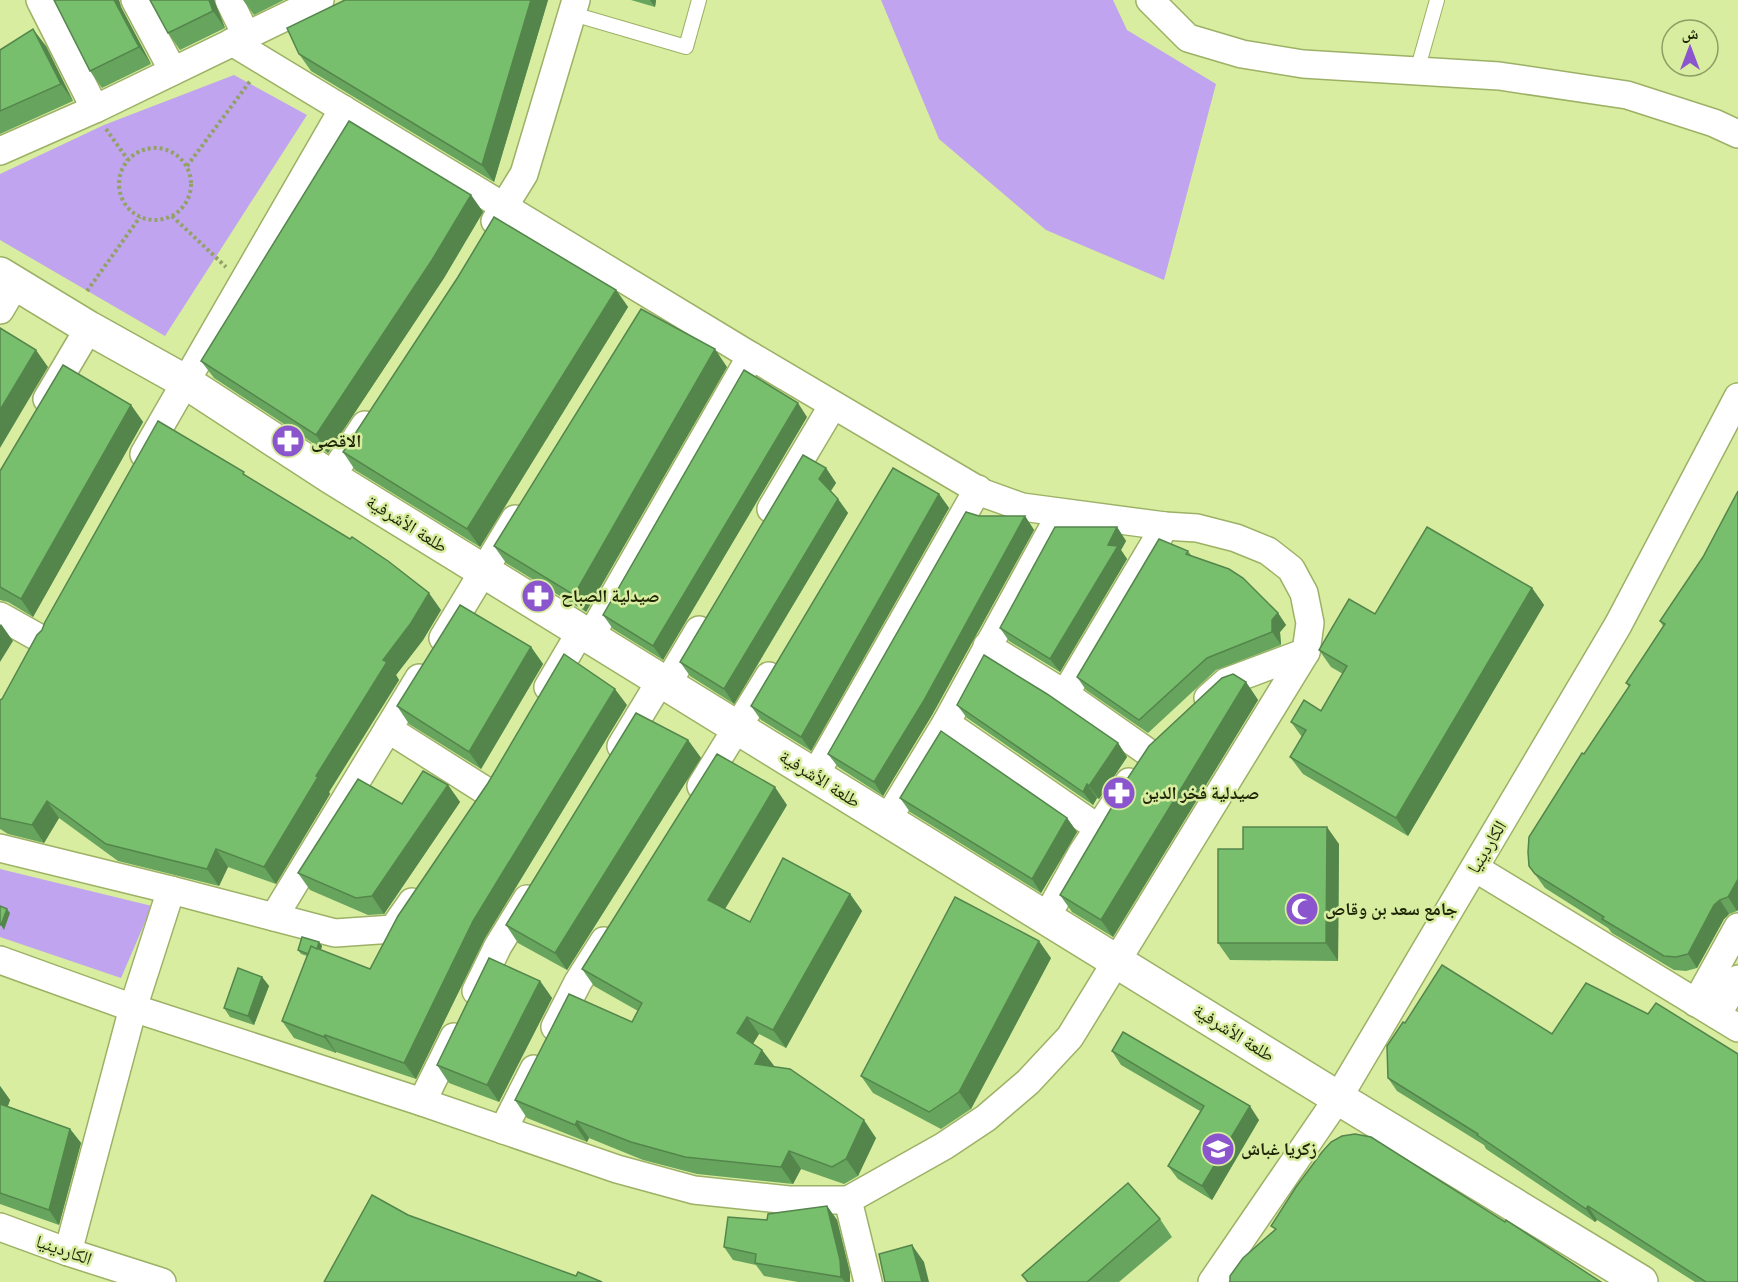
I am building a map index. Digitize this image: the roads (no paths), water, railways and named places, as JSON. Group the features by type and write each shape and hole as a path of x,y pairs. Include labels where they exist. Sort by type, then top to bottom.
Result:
{"main road":[{"name":"طلعة الأشرفية","path":"6,289 89,328 184,381 331,477 483,571 1641,1282"}],"street":[{"path":"40,0 99,117"},
{"path":"135,0 173,71"},
{"path":"0,960 133,1008 422,1102 617,1169 694,1190 789,1200 848,1200 944,1146 986,1118 1028,1082 1070,1037 1306,652 1310,623 1304,593 1291,569 1268,551 1236,538 1197,528 1165,526 1022,507 899,458 833,405 751,356 647,306 505,205 261,60 240,39 229,0"},
{"path":"0,151 99,117 173,71 320,0"},
{"path":"1150,0 1188,38 1242,54 1304,64 1498,76 1627,95 1714,123 1738,134"},
{"path":"481,246 524,174 574,7"},
{"path":"132,474 344,109"},
{"path":"35,418 89,328"},
{"path":"533,711 585,634 751,356"},
{"path":"331,477 381,401"},
{"path":"756,534 833,405"},
{"name":"الكاردينيا","path":"1212,1282 1338,1098 1618,625 1734,413"},
{"path":"815,775 978,489"},
{"path":"274,917 527,500"},
{"path":"887,820 946,723 1060,513"},
{"path":"1065,694 1165,526"},
{"path":"611,762 714,604"},
{"path":"0,616 41,639"},
{"path":"987,646 1065,694 1157,745 1098,828 1046,918"},
{"path":"1192,713 1226,682 1306,652"},
{"path":"689,806 780,658"},
{"path":"946,723 1098,828"},
{"path":"388,729 485,790"},
{"path":"0,848 335,933 393,929 426,880"},
{"path":"1475,868 1717,1015"},
{"path":"422,1102 498,946 542,875"},
{"path":"68,1252 133,1008 171,890"},
{"path":"503,1130 578,982 615,924"},
{"path":"1717,1015 1738,927"},
{"path":"1717,1015 1738,979"},
{"path":"848,1200 868,1282"},
{"name":"الكاردينيا","path":"0,1227 68,1252 162,1282"}],"lane":[{"path":"574,7 686,47 699,0"},
{"path":"1417,71 1437,0"}],"place":[{"name":"الاقصى","path":"288,441"},
{"name":"صيدلية الصباح","path":"538,596"},
{"name":"صيدلية فخر الدين","path":"1119,793"},
{"name":"جامع سعد بن وقاص","path":"1302,909"},
{"name":"زكريا غباش","path":"1218,1149"}]}
